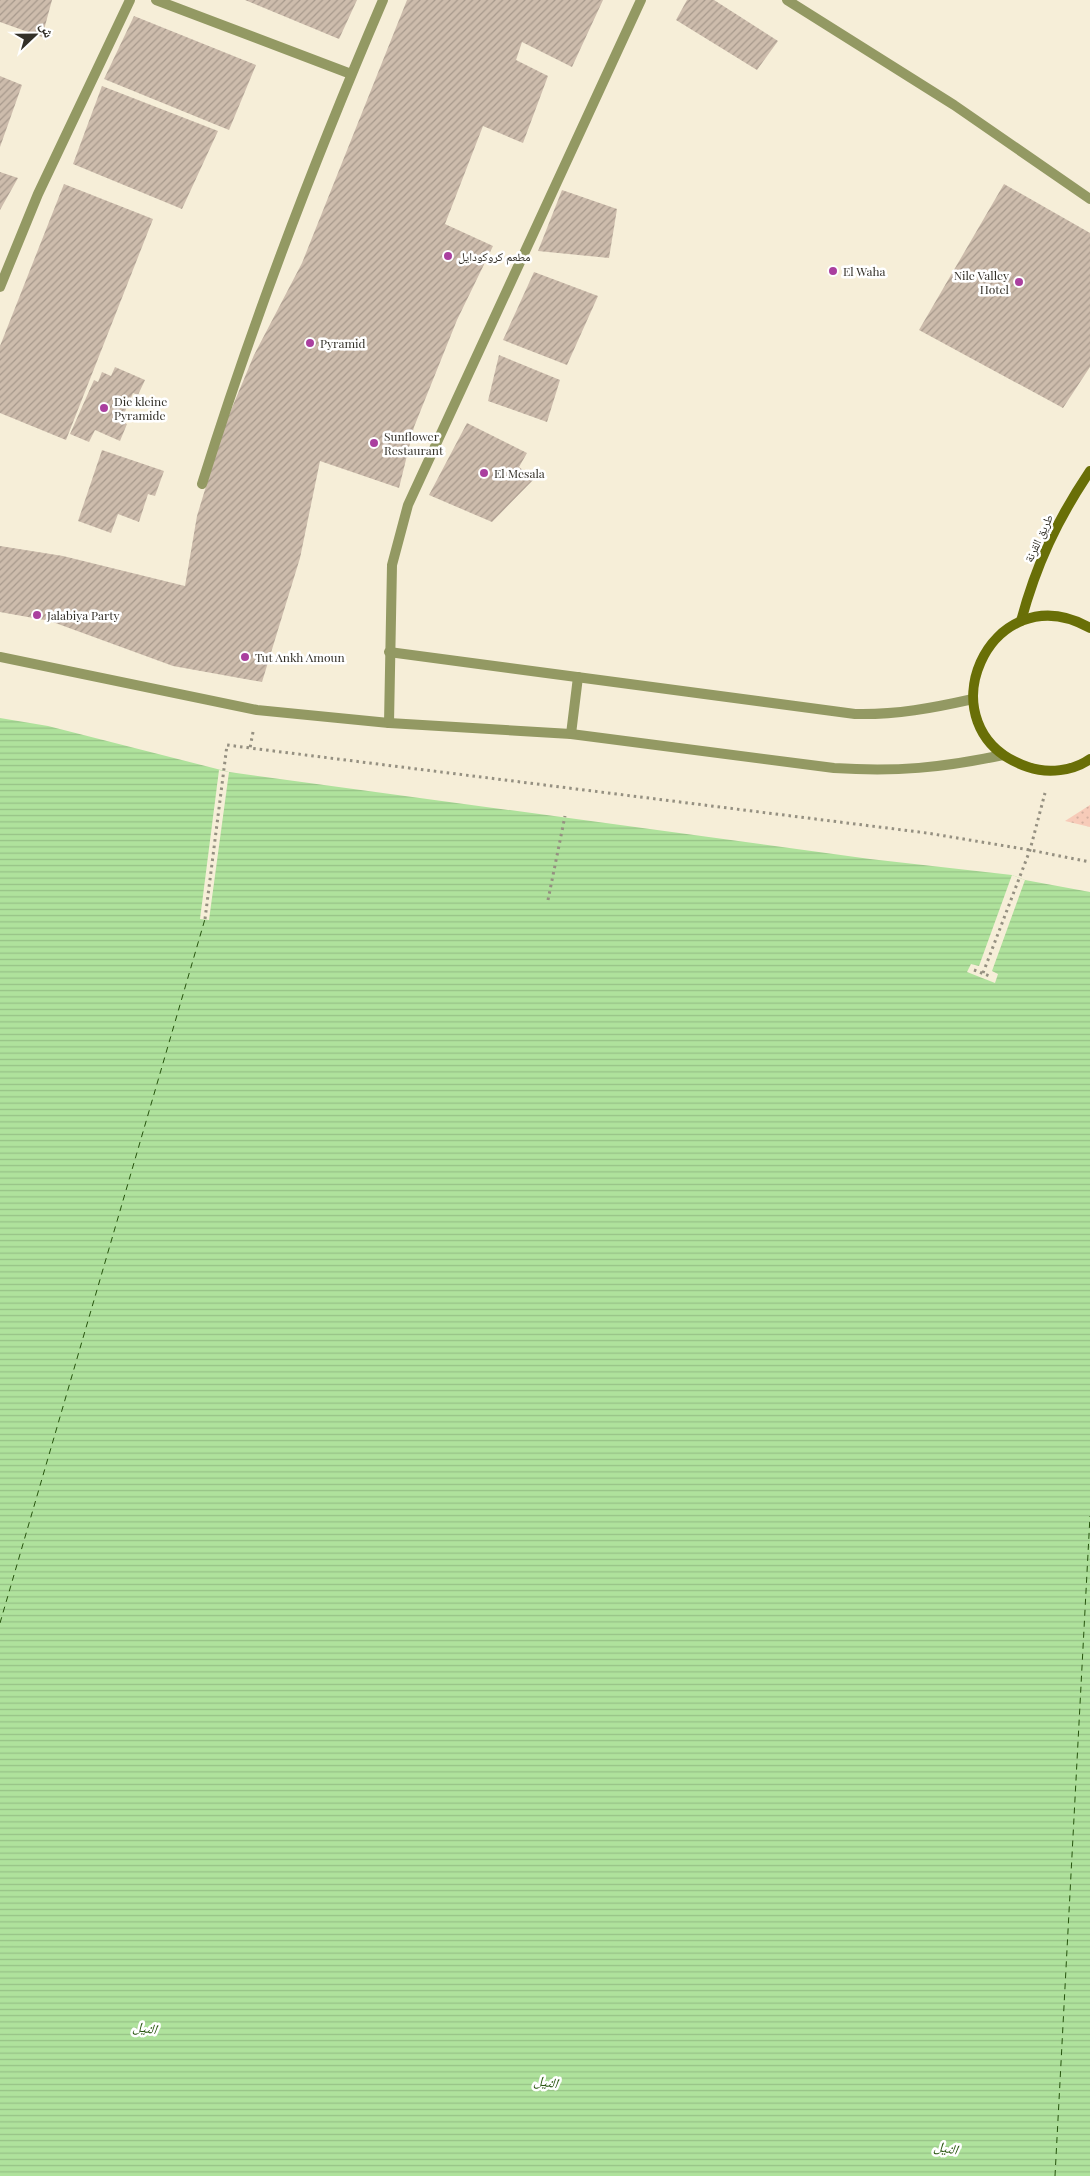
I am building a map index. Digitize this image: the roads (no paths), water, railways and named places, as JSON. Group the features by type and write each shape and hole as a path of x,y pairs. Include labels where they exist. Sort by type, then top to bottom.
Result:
{"street":[{"path":"0,287 38,194 130,0"},
{"path":"156,0 351,74"},
{"path":"202,484 253,328 351,74 382,0"},
{"path":"388,724 392,566 408,505 641,0"},
{"path":"787,0 930,89 1090,199"},
{"name":"طريق القرنة","path":"1021,621 1041,556 1056,525 1090,471"},
{"path":"1090,628 1079,622 1060,617 1040,617 1021,621 1000,634 984,652 975,675 973,699 977,720 988,739 1003,755 1018,764 1034,770 1052,771 1070,768 1090,759"},
{"path":"389,652 855,714 886,715 973,699"},
{"path":"0,657 256,710 388,724 571,734 834,768 876,771 935,768 1003,755"},
{"path":"571,734 578,678"}],"water":[{"name":"النيل","path":"0,718 48,726 229,772 870,859 1012,875 1025,880 1090,892 1090,2176 0,2176"}],"place":[{"name":"مطعم كروكودايل","path":"448,256"},
{"name":"El Waha","path":"833,271"},
{"name":"Nile Valley Hotel","path":"1019,282"},
{"name":"Pyramid","path":"310,343"},
{"name":"Die kleine Pyramide","path":"104,408"},
{"name":"Sunflower Restaurant","path":"374,443"},
{"name":"El Mesala","path":"484,473"},
{"name":"Jalabiya Party","path":"37,615"},
{"name":"Tut Ankh Amoun","path":"245,657"}]}
